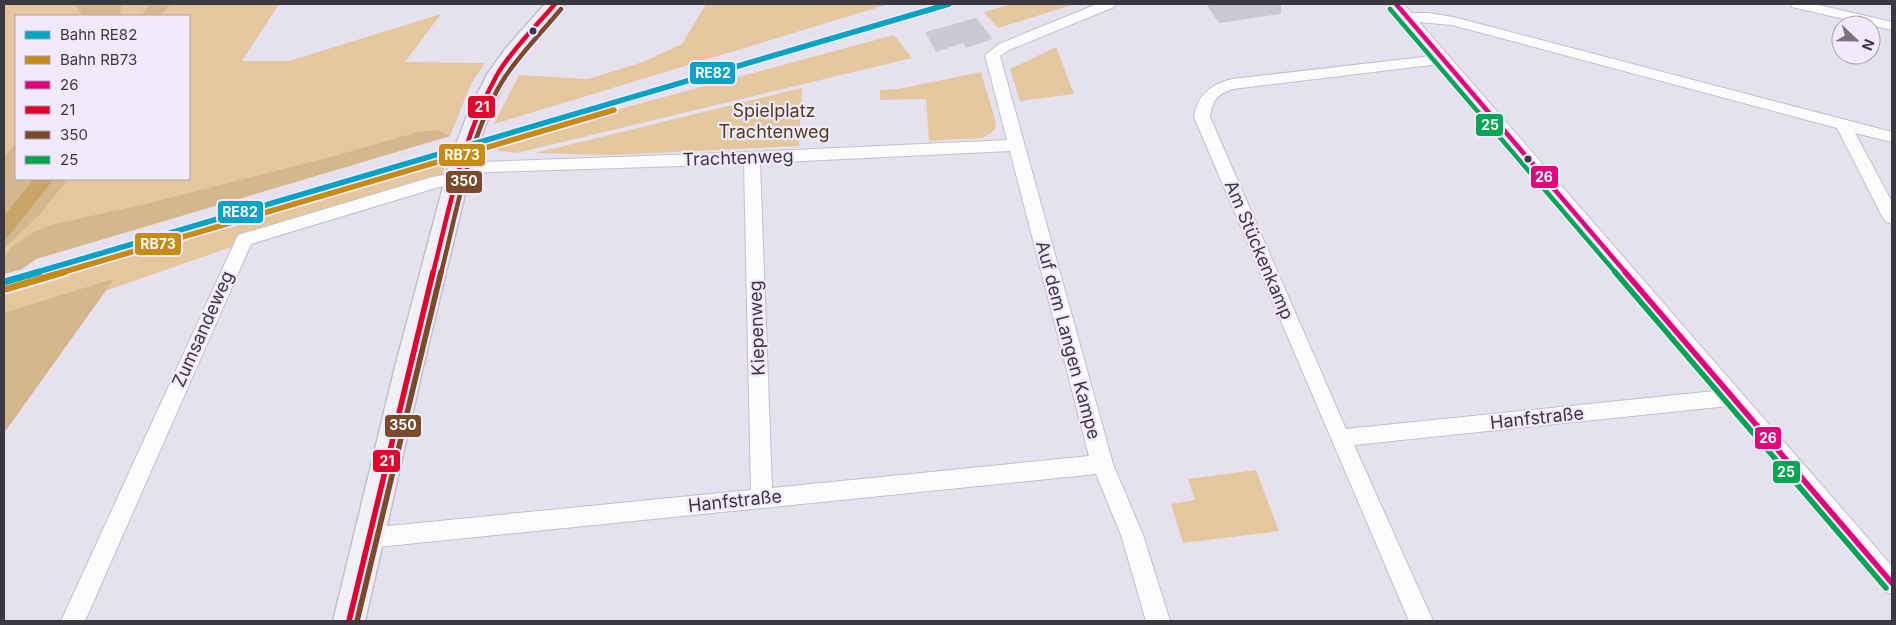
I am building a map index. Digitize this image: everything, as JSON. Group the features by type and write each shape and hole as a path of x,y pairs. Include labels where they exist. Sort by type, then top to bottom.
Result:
{"main road":[{"path":"349,621 398,410 458,173 476,119 492,84 502,69 555,4"}],"street":[{"path":"992,55 1004,47 1109,4"},
{"path":"1797,4 1892,26"},
{"path":"1401,11 1892,583"},
{"path":"1401,11 1453,22 1892,137"},
{"name":"Auf dem Langen Kampe","path":"992,55 1102,464 1132,535 1158,621"},
{"name":"Am Stückenkamp","path":"1422,621 1340,438 1202,117 1204,103 1210,92 1232,84 1442,59"},
{"path":"1843,124 1892,218"},
{"name":"Trachtenweg","path":"458,173 1016,145"},
{"name":"Kiepenweg","path":"752,158 762,498"},
{"name":"Zumsandeweg","path":"74,621 244,240 438,181 458,173"},
{"name":"Hanfstraße","path":"1340,438 1734,397"},
{"name":"Hanfstraße","path":"368,538 1102,464"}],"green space":[{"path":"4,4 279,4 242,61 289,61 441,14 405,62 485,63 471,84 450,136 36,259 22,269 4,274"},
{"path":"706,4 889,4 494,124 519,75 588,79 643,62 682,44"},
{"path":"1012,4 1075,4 998,28 984,12"},
{"path":"894,35 912,58 517,153 499,151 490,144"},
{"path":"1056,47 1074,94 1020,101 1010,69"},
{"path":"981,72 996,123 995,130 983,138 929,141 926,99 880,100 880,90 898,89"},
{"name":"Spielplatz Trachtenweg","path":"802,88 799,146 611,155 535,153"},
{"path":"445,157 443,175 241,235 237,245 105,291 4,433 4,289"},
{"path":"1256,470 1279,531 1183,543 1171,504 1195,500 1188,479"}],"shaded area":[{"path":"75,4 121,4 120,15 82,15"},
{"path":"150,4 171,4 161,15 142,15"},
{"path":"438,130 450,136 36,259 22,269 4,274 4,258 10,248 32,233 50,225 141,205 331,157 418,132"},
{"path":"15,145 15,180 33,180 4,215 4,156"},
{"path":"33,180 53,180 4,242 4,215"},
{"path":"53,180 67,180 40,214 4,249 4,242"},
{"path":"113,279 112,282 4,433 4,313"}],"building":[{"path":"1206,4 1281,4 1281,14 1219,23"},
{"path":"976,18 993,39 966,48 963,43 936,52 925,32"}],"rail line":[{"name":"RE82","path":"4,282 949,4"},
{"name":"RB73","path":"6,289 614,110"}],"transit line":[{"name":"21","path":"349,621 409,367 463,157 481,108 498,73 555,4"},
{"name":"26","path":"1396,4 1892,583"},
{"name":"350","path":"357,621 416,369 470,159 488,111 505,77 561,9"},
{"name":"25","path":"1390,9 1886,588"}]}
